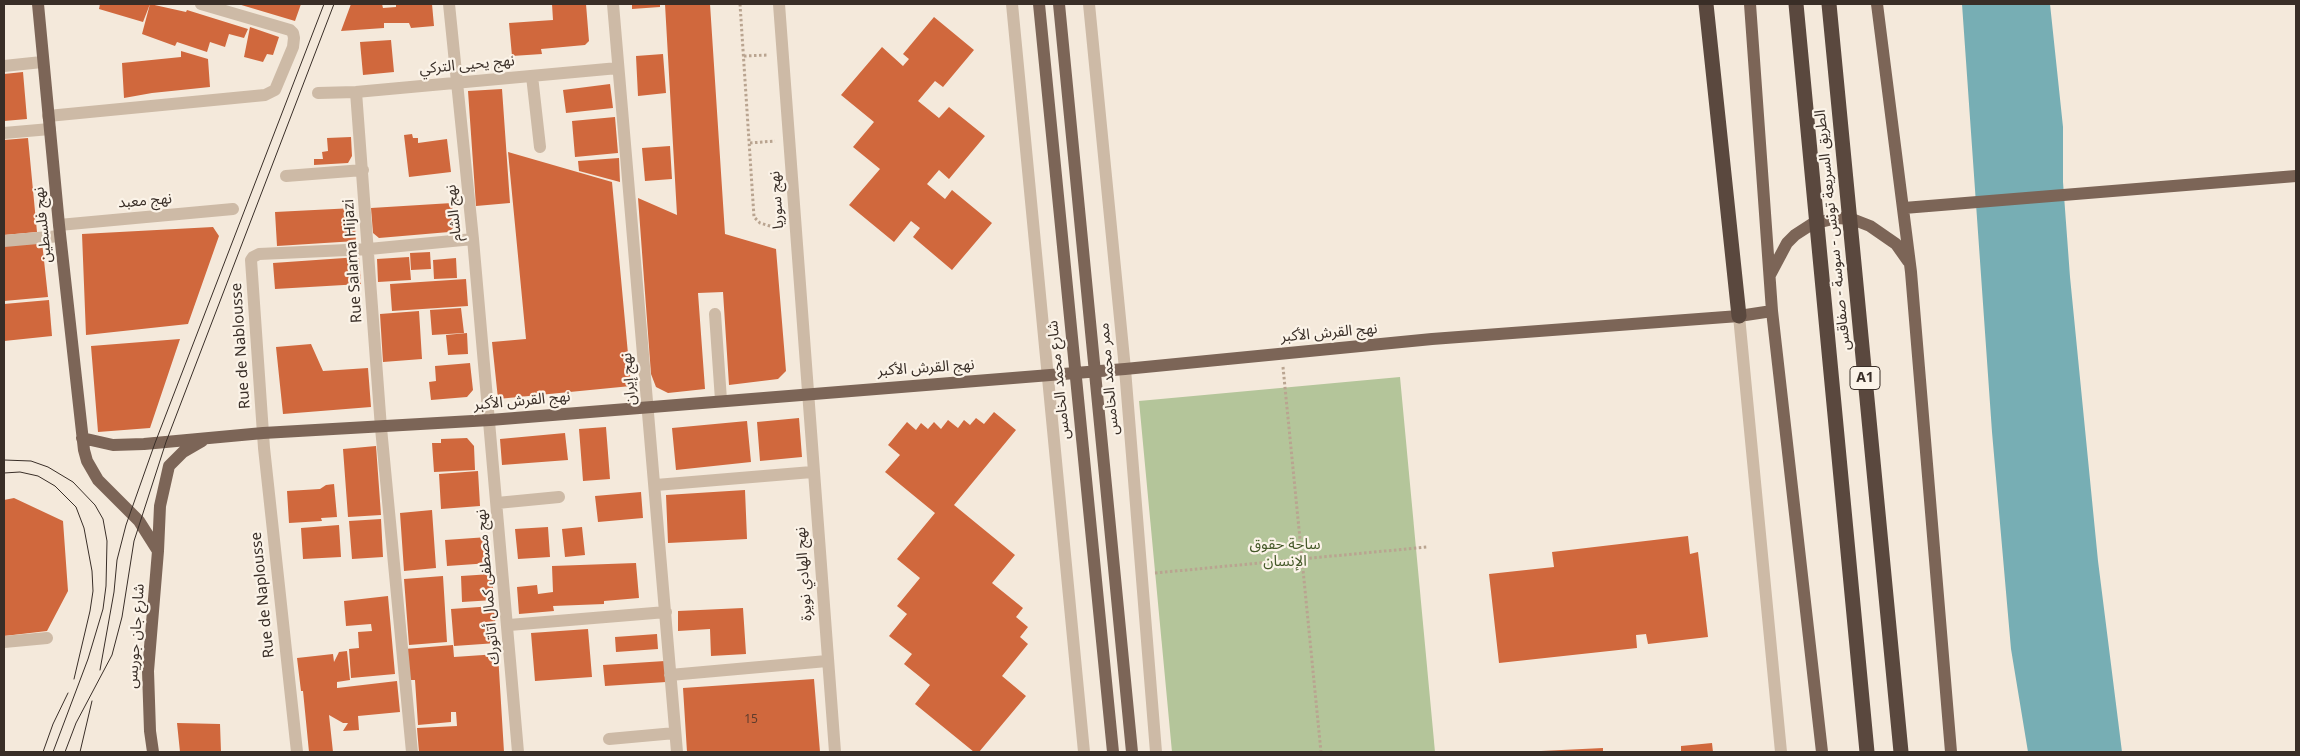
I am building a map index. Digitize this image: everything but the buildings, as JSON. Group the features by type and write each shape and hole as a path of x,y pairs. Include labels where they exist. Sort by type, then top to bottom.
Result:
{"highway":[{"path":"1706,4 1738,316"},
{"name":"الطريق السريعة تونس - سوسة - صفاقس","path":"1796,4 1867,752"},
{"name":"الطريق السريعة تونس - سوسة - صفاقس","path":"1829,4 1901,752"}],"main road":[{"name":"نهج فلسطين","path":"38,4 42,62 86,461 98,480 139,521 158,551"},
{"name":"شارع محمد الخامس","path":"1038,4 1113,752"},
{"path":"1059,4 1132,752"},
{"path":"1750,4 1772,311 1822,752"},
{"path":"1876,4 1904,208 1951,752"},
{"path":"1904,208 2296,176"},
{"path":"1769,277 1787,243 1795,235 1812,224 1837,218 1852,219 1870,226 1896,244 1909,263"},
{"name":"نهج القرش الأكبر","path":"83,440 113,445 204,440 263,433 381,428 490,420 807,393 1094,372 1432,339 1738,316 1772,311"},
{"name":"شارع جان جوريس","path":"153,752 150,731 148,671 160,506 169,466 183,452 204,440"}],"street":[{"path":"4,133 49,122 271,93 278,85 293,47 294,38 290,30 201,4"},
{"name":"نهج الشام","path":"449,4 490,420"},
{"name":"نهج إيران","path":"613,4 656,485 677,752"},
{"name":"نهج سوريا","path":"779,4 807,393"},
{"name":"شارع محمد الخامس","path":"1012,4 1084,752"},
{"name":"ممر محمد الخامس","path":"1089,4 1125,369 1156,752"},
{"path":"4,66 42,62"},
{"name":"نهج يحيى التركي","path":"318,92 356,92 618,68"},
{"path":"532,76 540,147"},
{"name":"Rue Salama Hijazi","path":"356,92 381,428 412,752"},
{"path":"286,176 363,170"},
{"name":"نهج معبد","path":"4,241 60,230 234,209"},
{"path":"369,248 473,239"},
{"name":"Rue de Nablousse","path":"263,433 253,257 259,254 369,248"},
{"path":"715,314 721,400"},
{"path":"1738,316 1781,752"},
{"name":"نهج الهادي نويرة","path":"807,393 835,752"},
{"name":"نهج مصطفى كمال أتاتورك","path":"490,420 518,752"},
{"name":"Rue de Naplousse","path":"263,433 297,752"},
{"path":"656,485 812,472"},
{"path":"497,504 559,496"},
{"path":"508,625 666,612"},
{"path":"4,642 47,638"},
{"path":"670,675 827,661"},
{"path":"609,739 675,734"}],"path":[{"path":"740,4 754,218 760,223 795,233"},
{"path":"744,56 782,54"},
{"path":"750,143 789,140"},
{"path":"1282,354 1301,559 1322,752"},
{"path":"1142,574 1427,547"}],"green space":[{"name":"ساحة حقوق الإنسان","path":"1400,377 1435,752 1172,752 1139,401"}],"water":[{"path":"1962,4 2050,4 2063,127 2063,182 2070,277 2098,561 2122,752 2028,752 2011,649 1992,432"}],"tram line":[{"path":"100,670 114,592 117,560 126,525 155,443 324,4"},
{"path":"65,752 76,723 112,655 122,617 134,541 166,442 334,4"},
{"path":"4,460 31,461 48,467 73,482 95,505 103,519 107,541 106,586 103,609 88,659 53,752"},
{"path":"4,473 20,472 38,476 55,486 76,507 84,528 92,571 93,591 74,679"},
{"path":"43,752 53,724 68,693"},
{"path":"80,752 92,701"}]}
